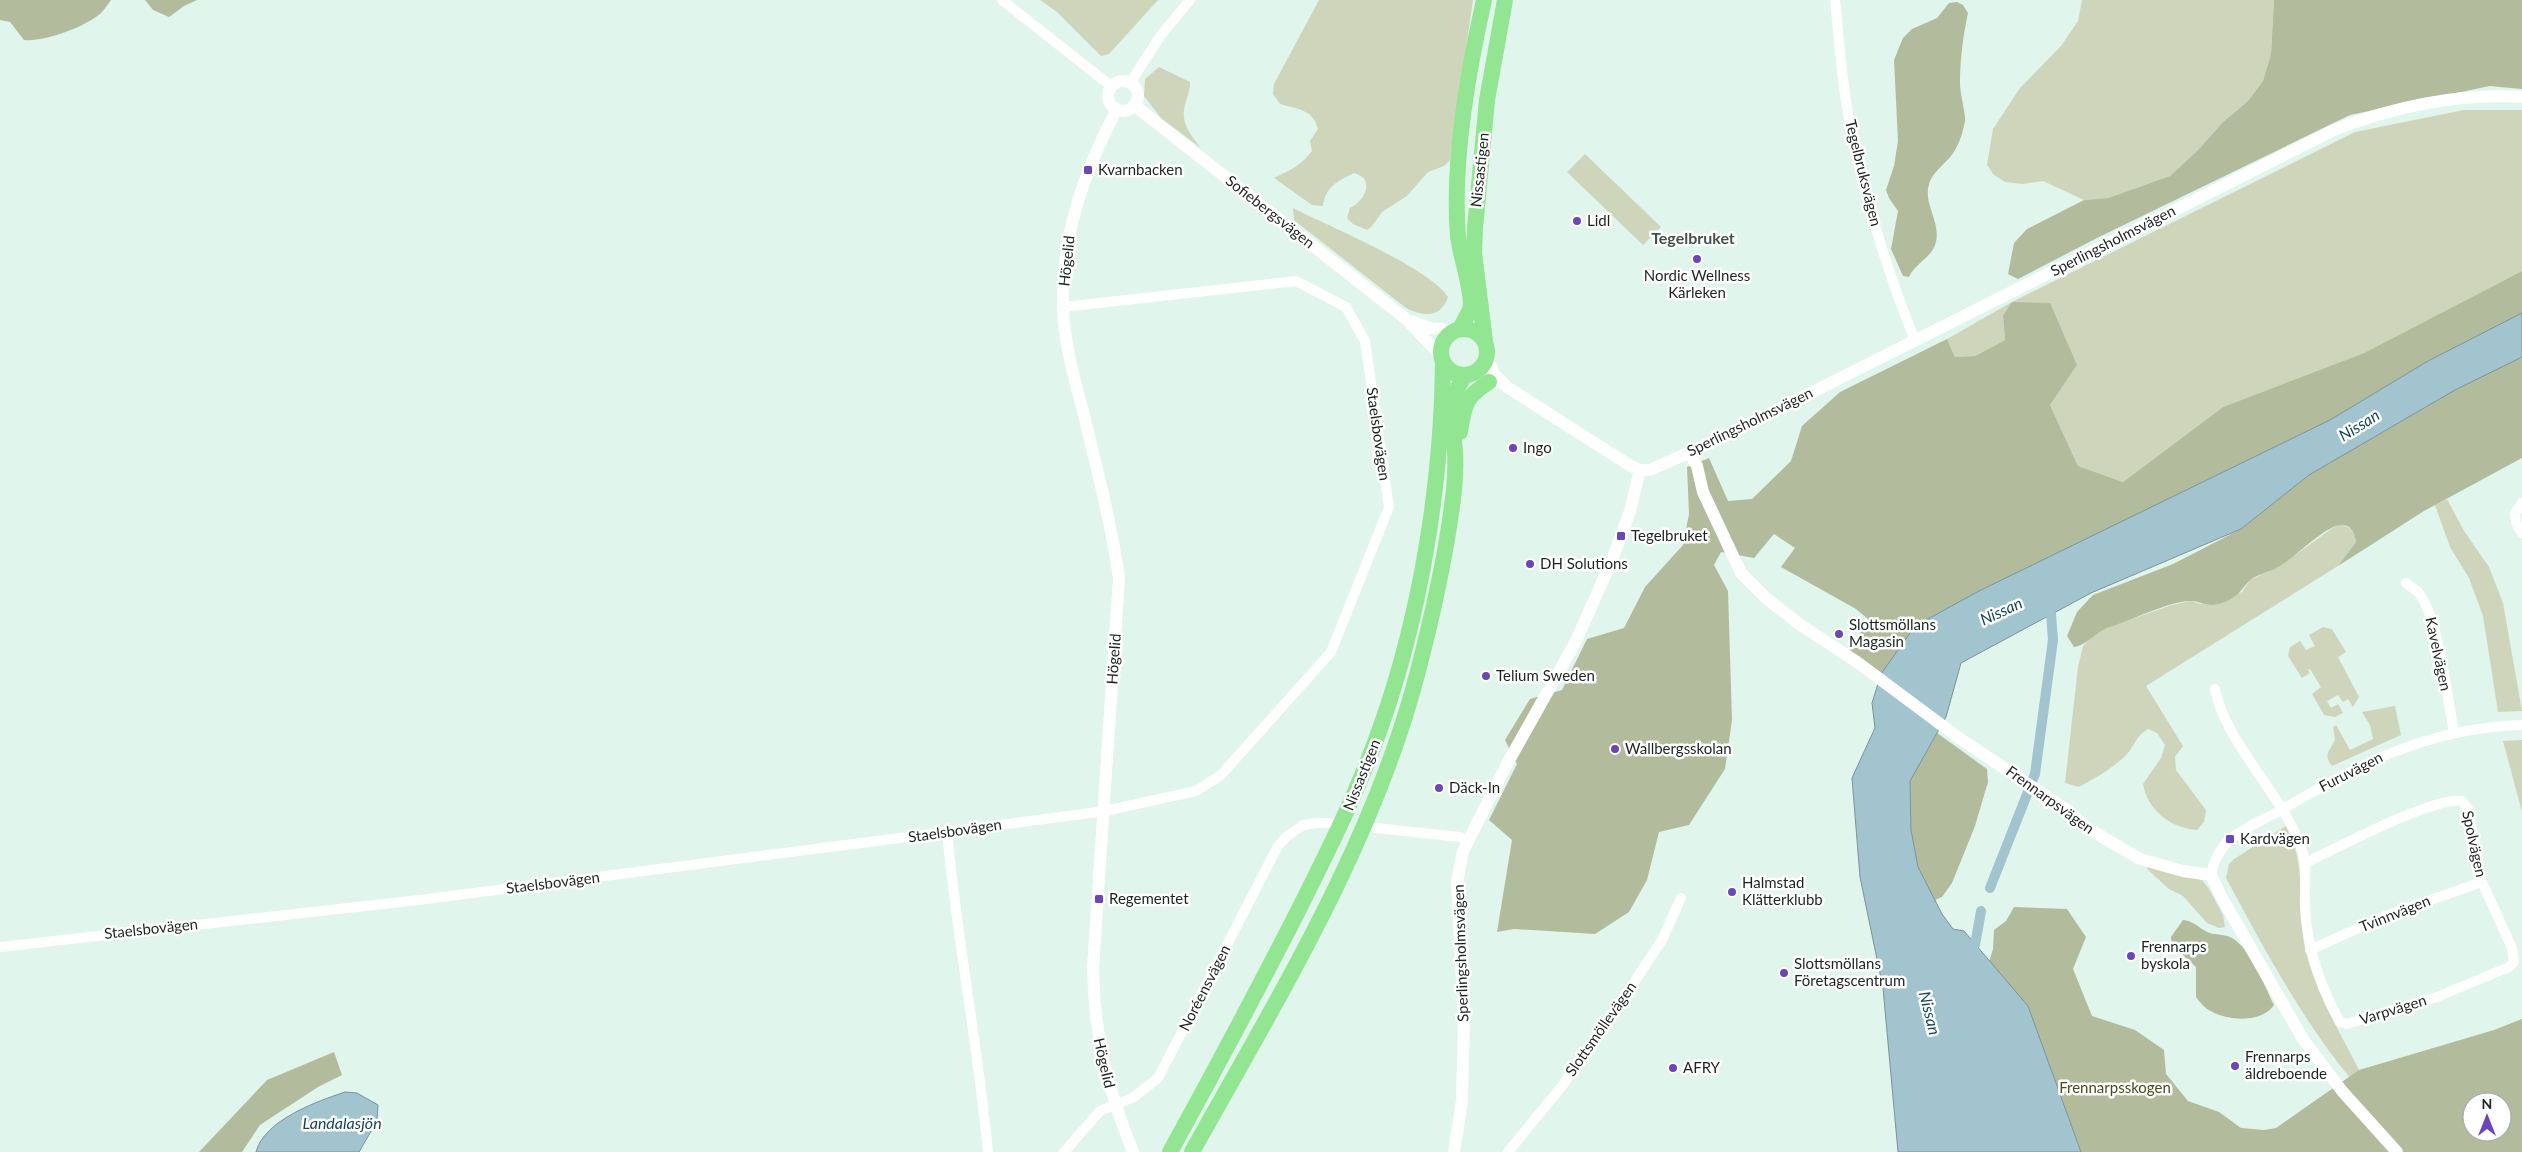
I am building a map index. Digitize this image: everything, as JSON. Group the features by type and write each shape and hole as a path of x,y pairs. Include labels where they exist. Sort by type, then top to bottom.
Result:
{"highway":[{"name":"Nissastigen","path":"1457,330 1470,310 1471,304 1458,236 1460,154 1466,99 1484,0"},
{"name":"Nissastigen","path":"1486,349 1484,320 1474,253 1474,228 1487,100 1504,0"},
{"path":"1457,330 1474,331 1486,349 1477,372 1467,375 1449,370 1442,359 1443,341 1457,330"},
{"name":"Nissastigen","path":"1170,1152 1237,1032 1333,841 1382,724 1403,652 1423,557 1434,476 1442,359"},
{"name":"Nissastigen","path":"1192,1152 1316,927 1354,848 1394,751 1417,677 1444,559 1454,487 1456,456 1452,407 1455,394 1467,375"},
{"path":"1456,456 1465,404 1474,392 1490,382"}],"street":[{"path":"1002,0 1111,86"},
{"path":"1130,83 1161,36 1190,0"},
{"name":"Tegelbruksvägen","path":"1835,0 1843,78 1854,144 1887,266 1916,340"},
{"path":"1118,82 1130,83 1137,94 1134,105 1127,110 1116,110 1108,100 1111,86 1118,82"},
{"name":"Sperlingsholmsvägen","path":"1454,1152 1462,1101 1464,1021 1457,882 1461,857 1467,840 1575,643 1612,560 1630,511 1640,470 1650,470 1690,452 2243,174 2358,120 2383,113 2462,98 2522,97"},
{"name":"Sofiebergsvägen","path":"1134,105 1406,319 1442,359"},
{"name":"Högelid","path":"1116,110 1088,170 1078,197 1067,243 1063,307 1074,376 1110,514 1119,578 1105,811 1093,968 1094,1008 1100,1052 1114,1105 1133,1152"},
{"name":"Staelsbovägen","path":"0,947 419,900 947,832 1105,811 1196,791 1221,775 1331,652 1389,507 1365,341 1346,307 1296,281 1063,307"},
{"name":"Sofiebergsvägen","path":"1406,319 1430,328 1457,330"},
{"path":"1486,349 1495,375 1506,387 1582,436 1640,470"},
{"path":"1467,375 1506,387"},
{"name":"Frennarpsvägen","path":"1690,452 1697,466 1703,492 1741,573 1766,598 1799,624 1857,662 1959,738 2070,812 2086,828 2140,859 2211,875"},
{"path":"2522,503 2515,513 2516,524 2522,532"},
{"name":"Kavelvägen","path":"2406,583 2418,592 2428,608 2434,627 2454,733"},
{"path":"2215,690 2223,716 2281,810"},
{"name":"Furuvägen","path":"2211,875 2213,864 2225,843 2351,770 2381,756 2454,733 2522,726"},
{"name":"Spolvägen","path":"2306,863 2407,815 2456,799 2462,800 2468,809 2482,882 2512,948 2514,962"},
{"name":"Varpvägen","path":"2281,810 2296,836 2306,863 2305,906 2310,950 2322,989 2340,1022 2346,1024 2437,997 2509,967 2514,962"},
{"name":"Noréensvägen","path":"1064,1152 1094,1116 1105,1108 1146,1089 1165,1066 1278,846 1303,825 1317,822 1334,823"},
{"path":"1376,828 1460,837 1467,840"},
{"path":"947,832 957,927 980,1079 988,1152"},
{"path":"2211,875 2222,898 2304,1039 2342,1091 2397,1152"},
{"name":"Tvinnvägen","path":"2310,950 2385,916 2482,882"},
{"name":"Slottsmöllevägen","path":"1508,1152 1562,1086 1612,1017 1662,940 1681,898"}],"green space":[{"path":"0,0 111,0 101,13 75,28 43,39 24,40 10,22 0,20"},
{"path":"145,0 197,0 184,6 169,17 153,10"},
{"path":"1040,0 1158,0 1109,54 1101,56 1057,12"},
{"path":"1319,0 1473,0 1450,160 1444,166 1428,172 1407,196 1382,212 1367,230 1353,224 1347,218 1350,208 1360,200 1366,190 1365,180 1361,176 1354,173 1333,185 1326,194 1323,206 1312,205 1274,178 1295,167 1312,151 1310,141 1318,129 1312,117 1304,111 1280,104 1273,94 1274,84"},
{"path":"2082,0 2274,0 2271,54 2263,81 2248,101 2223,122 2198,150 2170,176 2108,198 2084,200 2043,181 2023,184 2005,182 1994,175 1987,165 1993,129 2020,88 2061,46 2078,21"},
{"path":"2274,0 2522,0 2522,89 2490,86 2350,115 2097,238 2018,279 2008,274 2014,243 2027,229 2084,200 2108,198 2170,176 2198,150 2223,122 2248,101 2263,81 2271,54"},
{"path":"1957,2 1963,5 1968,13 1960,75 1965,121 1957,147 1950,158 1931,179 1928,187 1929,203 1937,234 1934,247 1909,277 1903,276 1891,249 1898,211 1886,190 1894,166 1898,141 1894,60 1903,38 1912,29 1937,18 1949,3"},
{"path":"1159,67 1190,82 1184,111 1185,123 1201,148 1161,118 1144,96 1145,79"},
{"path":"2464,110 2522,110 2522,271 2364,353 2223,407 2123,482 2078,466 2050,405 2077,365 2003,316 2005,340 1975,356 1955,357 1947,339 2012,302 2355,132"},
{"path":"1585,154 1661,227 1643,245 1567,172"},
{"path":"1293,208 1377,248 1421,273 1438,286 1448,297 1445,304 1441,309 1431,314 1419,313 1406,308 1294,220"},
{"path":"2522,271 2522,313 2428,361 2330,420 1979,591 1916,626 1881,674 1849,651 1868,619 1856,609 1781,567 1795,548 1774,534 1754,558 1721,552 1714,565 1728,591 1732,720 1725,769 1689,825 1659,832 1647,880 1629,912 1595,934 1514,929 1497,932 1512,840 1489,820 1517,764 1505,740 1530,699 1562,690 1587,639 1624,628 1645,587 1683,545 1689,514 1687,467 1709,458 1728,501 1752,499 1791,461 1802,426 1840,392 1947,339 1955,357 1975,356 2005,340 2003,316 2012,302 2050,303 2077,365 2050,405 2078,466 2123,482 2223,407 2364,353"},
{"path":"2522,357 2522,458 2424,511 2338,566 2356,542 2351,529 2344,525 2333,527 2317,537 2287,562 2252,579 2227,601 2215,605 2190,601 2173,604 2105,629 2079,646 2074,647 2067,636 2077,612 2093,595 2173,564 2241,529 2309,475 2455,390"},
{"path":"2447,499 2464,531 2489,567 2503,603 2522,711 2498,712 2483,616 2469,578 2450,547 2435,505"},
{"path":"2341,524 2352,530 2356,542 2338,566 2146,686 2183,746 2175,757 2176,770 2206,810 2204,822 2197,830 2187,829 2170,822 2155,810 2146,794 2143,784 2161,758 2165,745 2157,733 2148,729 2139,737 2128,753 2105,772 2079,787 2065,783 2078,667 2083,646 2093,636 2106,628 2172,605 2190,601 2201,604 2242,592 2250,580 2280,566 2331,529"},
{"path":"2323,627 2332,629 2346,652 2338,657 2359,697 2353,707 2348,699 2343,702 2338,695 2327,701 2331,708 2338,704 2343,713 2335,717 2324,715 2312,694 2321,687 2310,669 2308,670 2310,673 2302,678 2288,656 2290,647 2300,641 2306,650 2315,646 2309,635"},
{"path":"2395,706 2401,735 2332,766 2329,762 2328,752 2335,739 2333,727 2336,725 2350,750 2373,739 2370,725 2362,712"},
{"path":"1937,733 1987,769 1988,782 1975,826 1952,883 1942,897 1935,900 1918,867 1911,830 1910,781"},
{"path":"2522,740 2522,812 2503,741"},
{"path":"2286,826 2297,854 2302,928 2308,960 2327,1008 2359,1070 2350,1078 2299,1007 2226,878 2229,864 2234,859"},
{"path":"2147,866 2202,880 2223,915 2225,927 2219,928 2207,923 2183,896 2169,889 2147,869"},
{"name":"Frennarpsskogen","path":"2014,907 2067,909 2086,937 2073,969 2092,1016 2135,1030 2164,1050 2166,1074 2188,1101 2219,1112 2241,1128 2264,1130 2276,1128 2359,1070 2494,1030 2522,1019 2522,1152 2081,1152 2028,1006 1989,962 1993,949 1994,930 2006,921"},
{"path":"2183,920 2193,923 2207,932 2230,937 2244,949 2256,967 2274,1005 2268,1011 2252,1018 2242,1019 2223,1016 2207,1009 2203,1005 2196,997 2196,967 2172,945 2171,937"},
{"path":"334,1052 342,1075 318,1087 260,1125 242,1152 199,1152 267,1080"}],"water":[{"name":"Nissan","path":"2522,313 2522,357 2455,390 2309,475 2241,529 2091,593 1961,663 1946,717 1910,781 1911,830 1918,867 1942,914 1953,929 1964,931 2028,1006 2081,1152 1898,1152 1883,988 1860,877 1852,778 1875,728 1872,703 1881,674 1915,626 1979,591 2330,420 2428,361"},
{"name":"Landalasjön","path":"345,1092 357,1093 378,1105 377,1121 359,1152 256,1152 269,1130 281,1121 293,1113"}],"waterway":[{"path":"1990,888 2035,774 2053,640 2051,614"},
{"path":"1975,945 1981,911"}],"place":[{"name":"Kvarnbacken","path":"1088,170"},
{"name":"Lidl","path":"1577,221"},
{"name":"Nordic Wellness Kärleken","path":"1697,259"},
{"name":"Ingo","path":"1513,448"},
{"name":"Tegelbruket","path":"1621,536"},
{"name":"DH Solutions","path":"1530,564"},
{"name":"Slottsmöllans Magasin","path":"1839,634"},
{"name":"Telium Sweden","path":"1486,676"},
{"name":"Wallbergsskolan","path":"1615,749"},
{"name":"Däck-In","path":"1439,788"},
{"name":"Kardvägen","path":"2230,839"},
{"name":"Halmstad Klätterklubb","path":"1732,892"},
{"name":"Regementet","path":"1099,899"},
{"name":"Frennarps byskola","path":"2131,956"},
{"name":"Slottsmöllans Företagscentrum","path":"1784,973"},
{"name":"Frennarps äldreboende","path":"2235,1066"},
{"name":"AFRY","path":"1673,1068"}],"district":[{"name":"Tegelbruket","path":"1693,238"}]}
